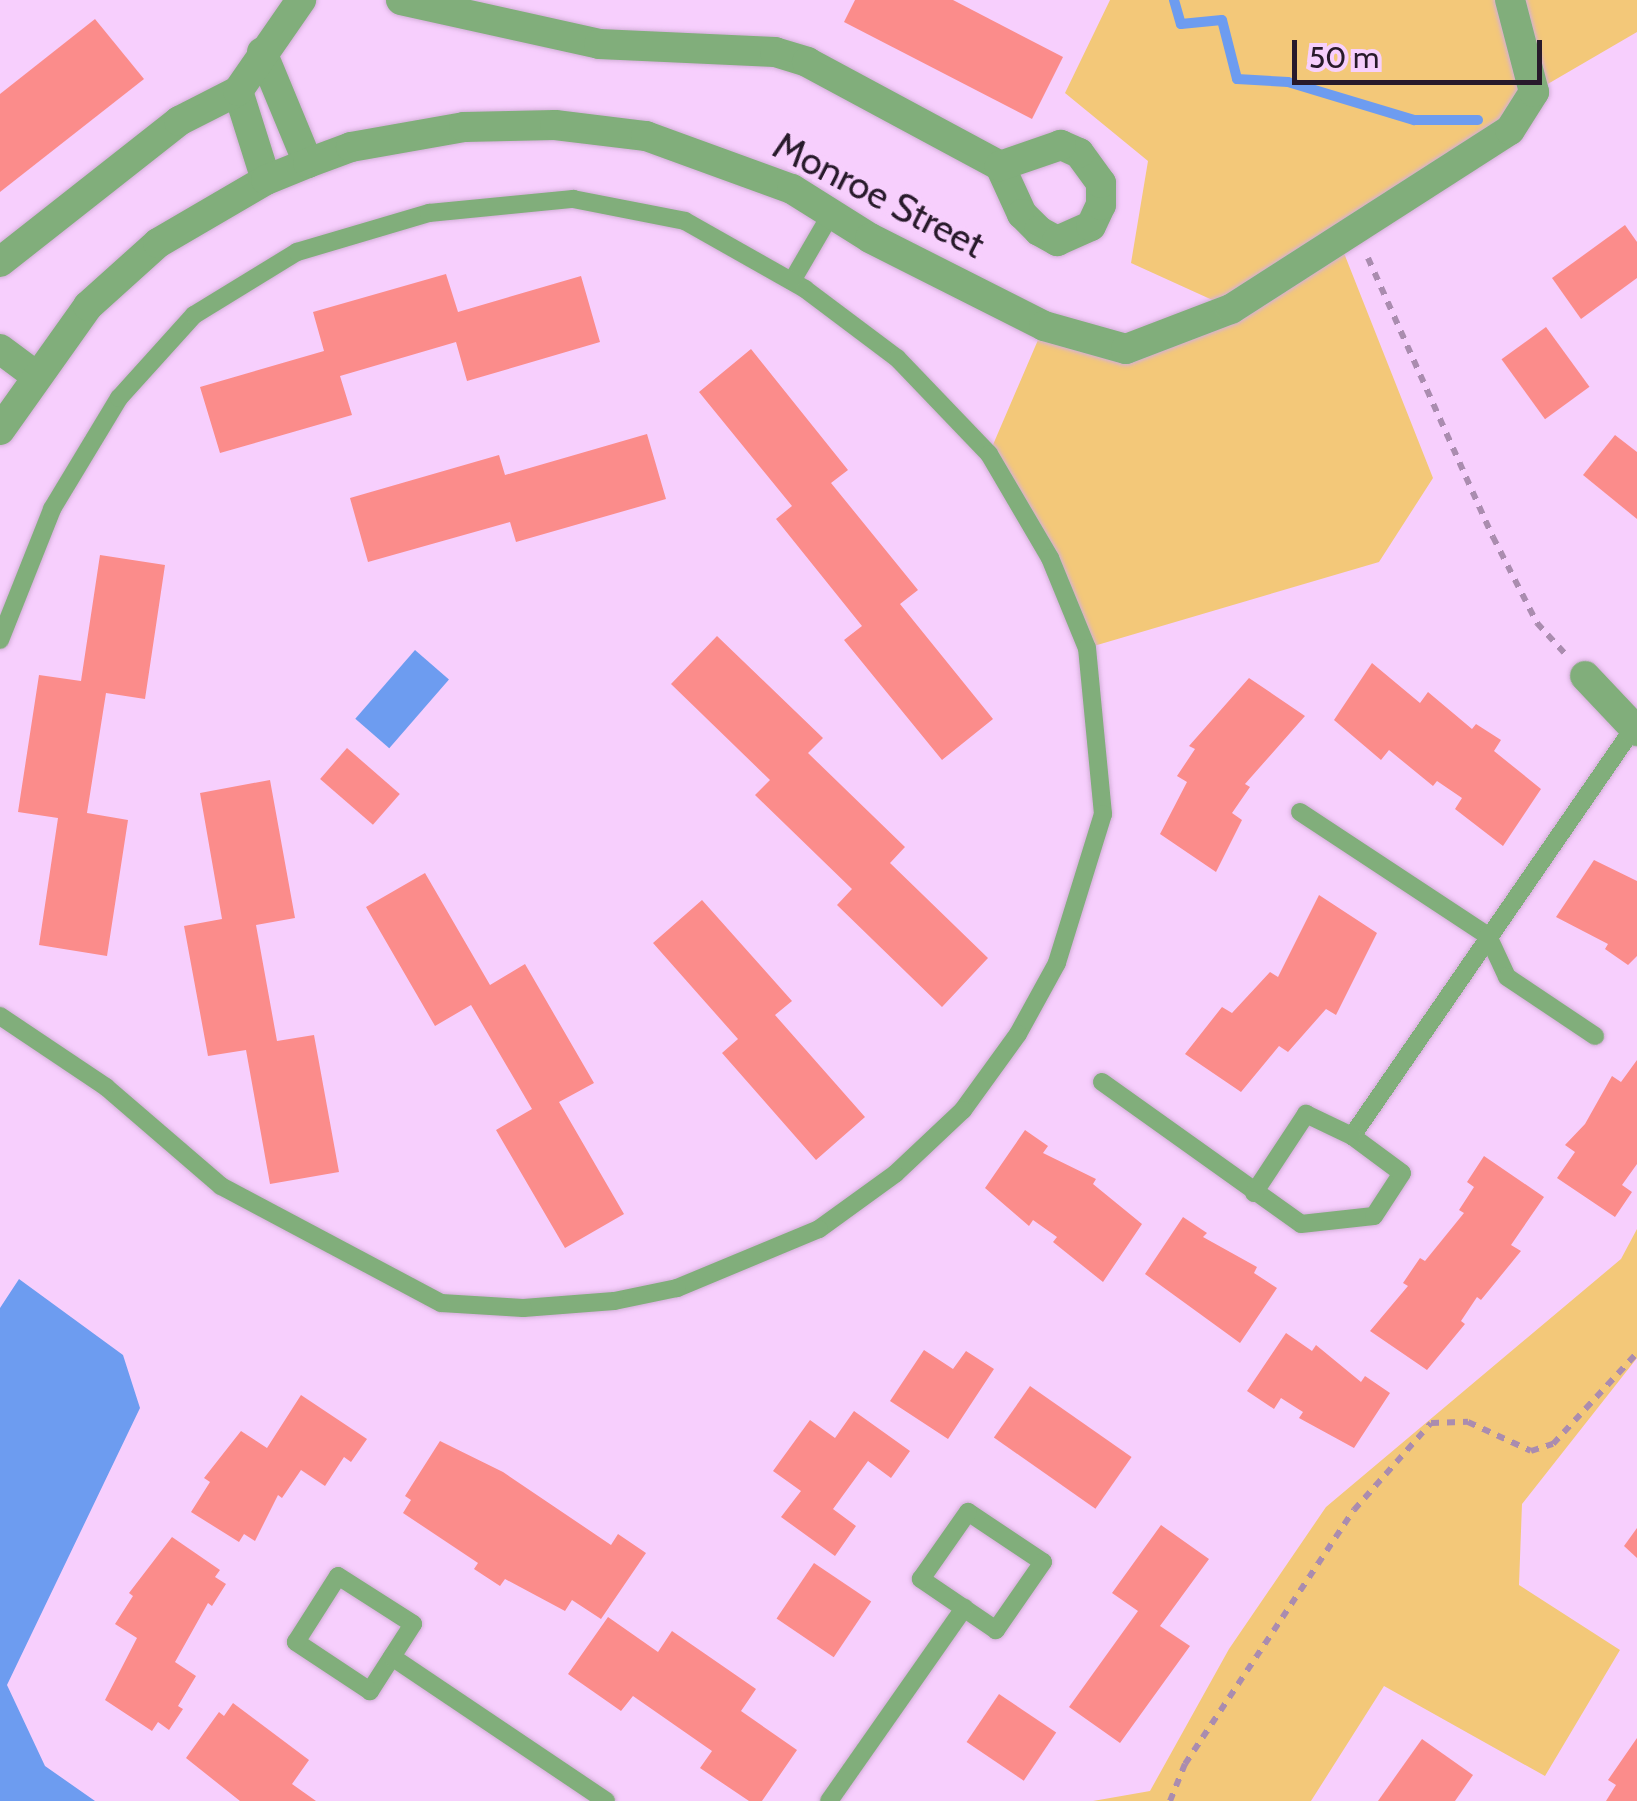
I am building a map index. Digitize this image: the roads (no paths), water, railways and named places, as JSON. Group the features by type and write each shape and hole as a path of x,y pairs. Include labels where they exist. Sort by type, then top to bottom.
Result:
{"street":[{"path":"0,262 178,121 238,91 301,0"},
{"path":"401,0 599,44 775,52 808,62 1000,166"},
{"name":"Monroe Street","path":"0,430 34,375 88,306 158,243 266,180 350,147 464,127 555,125 646,136 792,189 1044,326 1126,349 1232,309 1510,130 1534,92 1510,0"},
{"path":"262,52 308,163"},
{"path":"238,91 266,180"},
{"path":"0,349 34,375"},
{"path":"1585,676 1635,729"}],"lane":[{"path":"0,640 52,509 118,398 194,315 298,252 428,214 574,199 685,221 792,281 897,358 989,454 1050,558 1087,648 1103,814 1057,963 1018,1034 962,1110 895,1174 819,1229 677,1288 523,1308 441,1304 221,1186 106,1088 0,1016"},
{"path":"792,281 832,214"},
{"path":"1352,1136 1635,729"},
{"path":"1300,812 1488,936 1508,976 1595,1036"},
{"path":"1102,1082 1254,1193 1301,1224 1374,1216 1402,1173 1352,1136 1306,1114 1254,1193"},
{"path":"968,1512 1043,1562 996,1630 964,1608 921,1579 968,1512"},
{"path":"338,1576 413,1624 392,1657 370,1690 296,1642 338,1576"},
{"path":"829,1801 964,1608"},
{"path":"392,1657 606,1801"}],"water":[{"path":"415,650 449,680 389,748 355,719"},
{"path":"19,1279 123,1355 140,1408 7,1685 45,1766 95,1801 0,1801 0,1308"}],"waterway":[{"path":"1174,0 1181,24 1222,20 1237,79 1288,82 1414,120 1478,120"}]}
